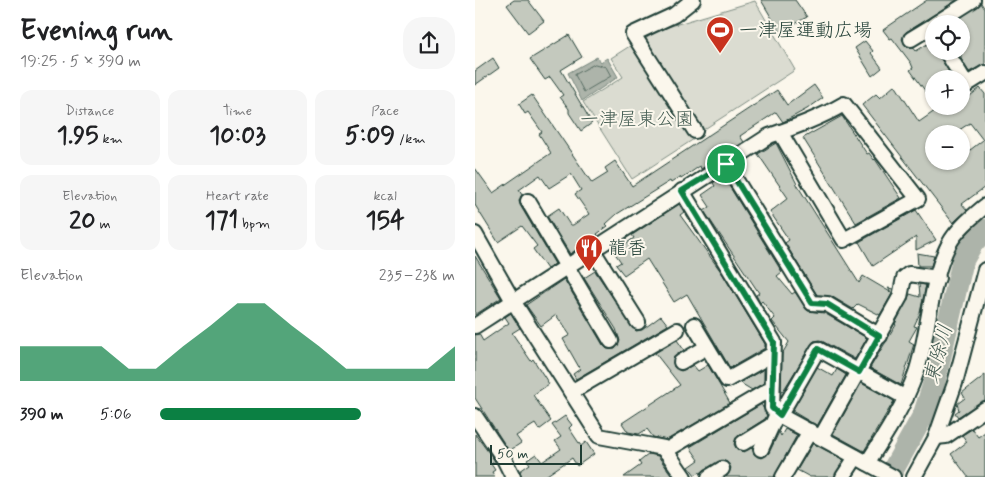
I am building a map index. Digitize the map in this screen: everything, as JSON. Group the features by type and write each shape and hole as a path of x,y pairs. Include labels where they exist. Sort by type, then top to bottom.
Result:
{"street":[{"path":"693,0 673,15 633,34 695,131"},
{"path":"951,15 973,0"},
{"path":"911,39 925,31"},
{"path":"970,83 985,74"},
{"path":"475,326 769,136 780,132 817,120 845,104 917,199 844,240 780,132"},
{"path":"726,164 812,303 827,304 879,336"},
{"path":"682,191 774,342 772,408 777,418 816,434 893,477"},
{"path":"528,201 568,265 595,325 611,341"},
{"path":"843,477 864,461 906,398 916,371 938,278 949,243 966,222 985,206"},
{"path":"475,234 513,300 599,436 664,448 684,477"},
{"path":"593,249 638,322"},
{"path":"914,477 936,437 955,383 985,270"},
{"path":"783,477 816,434 859,372 900,297 904,278 909,274 938,278"},
{"path":"694,325 727,380 773,354"},
{"path":"571,392 677,330"},
{"path":"681,362 707,347"},
{"path":"761,449 818,349 906,398"},
{"path":"665,451 767,391"},
{"path":"936,437 946,436 985,409"},
{"path":"475,416 504,459 513,477"},
{"path":"743,444 777,418"},
{"path":"709,477 722,469"}],"green space":[{"name":"一津屋運動広場","path":"755,1 795,70 703,130 645,39 661,29"},
{"name":"一津屋東公園","path":"633,44 694,139 632,179 583,102 623,77 611,58"}],"water":[{"path":"597,57 601,62 607,58 618,77 582,101 568,73"}],"building":[{"path":"514,0 528,0 544,21 528,33 507,5"},
{"path":"761,0 795,0 807,17 780,32"},
{"path":"927,0 957,0 933,15 925,15 925,20 906,32 902,39 906,46 913,47 916,51 925,46 925,60 942,60 948,70 925,70 925,91 910,70 913,68 911,63 892,38 890,39 883,30"},
{"path":"981,3 985,9 985,64 970,72 962,60 970,60 970,15 965,15"},
{"path":"569,35 582,57 561,70 592,123 581,131 560,97 563,95 550,77 545,80 530,59"},
{"path":"865,41 882,68 872,76 855,48"},
{"path":"493,58 499,68 475,85 475,71"},
{"path":"814,85 823,98 783,122 776,112 740,136 744,142 701,169 700,166 681,179 680,177 671,183 670,181 617,214 598,235 570,254 547,216 559,208 570,225 573,225 589,214 575,194 581,190 571,174 549,188 540,175 519,190 522,195 519,201 555,264 547,269 533,249 537,246 522,226 498,242 475,205 475,168 493,193 551,153 539,134 542,132 528,112 525,114 519,104 532,95 592,183 608,173 605,168 615,161 632,186 777,90 787,105"},
{"path":"895,85 919,122 929,115 970,115 970,96 980,88 985,94 985,187 962,204 967,210 953,223 862,105 876,94 880,98"},
{"path":"842,116 867,154 869,153 875,159 901,198 856,223 803,138"},
{"path":"776,143 799,188 859,283 863,276 892,293 888,288 893,289 892,294 880,315 858,304 853,309 831,296 817,295 785,243 789,240 770,212 788,198 758,154"},
{"path":"723,176 782,272 777,276 792,294 795,292 808,311 824,313 867,338 855,359 820,340 814,341 783,391 781,390 782,354 789,342 772,321 775,318 762,301 760,303 756,295 759,293 704,211 710,207 702,195 715,186 713,183"},
{"path":"679,204 684,212 680,215 722,273 765,344 765,348 730,368 687,294 674,302 647,259 624,275 616,265 621,262 614,252 634,238 632,235"},
{"path":"916,210 936,240 916,250 916,237 873,266 859,242"},
{"path":"917,253 934,256 931,266 918,266"},
{"path":"475,256 501,298 475,315"},
{"path":"595,271 636,331 642,330 661,316 668,325 576,379 573,374 580,369 563,339 570,335 556,315 541,326 526,305 564,279 603,345 607,349 615,349 620,341 616,329 584,278"},
{"path":"919,284 926,285 920,313 914,326 917,327 909,341 914,344 901,385 870,368 896,325 910,294 920,297"},
{"path":"511,313 520,328 512,333 531,361 533,359 549,384 533,395 551,421 539,430 535,424 516,436 521,443 509,451 475,398 475,335 479,334 483,341 509,323 505,317"},
{"path":"677,340 684,350 674,357 674,367 681,371 693,365 698,371 708,365 730,403 667,440 653,437 647,429 639,434 628,432 622,423 680,385 655,353"},
{"path":"817,367 833,376 837,369 846,375 817,426 792,411"},
{"path":"764,369 764,383 752,390 742,384 741,382"},
{"path":"985,375 985,400 958,417 955,413 959,410 957,404 965,398 962,393"},
{"path":"861,383 894,401 864,451 833,434"},
{"path":"761,404 767,415 765,419 738,436 734,444 736,448 743,452 753,447 754,454 762,458 769,453 779,432 781,436 785,429 797,435 774,477 726,477 731,468 727,462 722,460 704,470 701,474 700,472 695,475 689,467 699,460 690,447"},
{"path":"565,416 572,425 569,428 581,446 586,442 594,454 577,466 572,458 544,477 522,477 520,471 530,464 527,460 536,454 542,462 561,449 555,441 561,437 552,425"},
{"path":"972,429 978,437 985,432 985,477 968,477 951,454 967,442 962,435"},
{"path":"475,434 495,461 491,464 495,470 492,472 495,477 475,477"},
{"path":"813,443 844,460 834,477 810,477 797,470"},
{"path":"649,454 658,456 673,477 624,477 641,465 639,462"}],"waterway":[{"name":"東除川","path":"889,477 924,414 934,383 963,260 972,244 985,230"}],"place":[{"name":"一津屋運動広場","path":"720,54"},
{"name":"龍香","path":"589,272"}],"route":[{"path":"726,164 812,303 827,304 879,336 859,372 818,349 780,415 772,408 771,376 774,342 682,191 726,164"}]}
